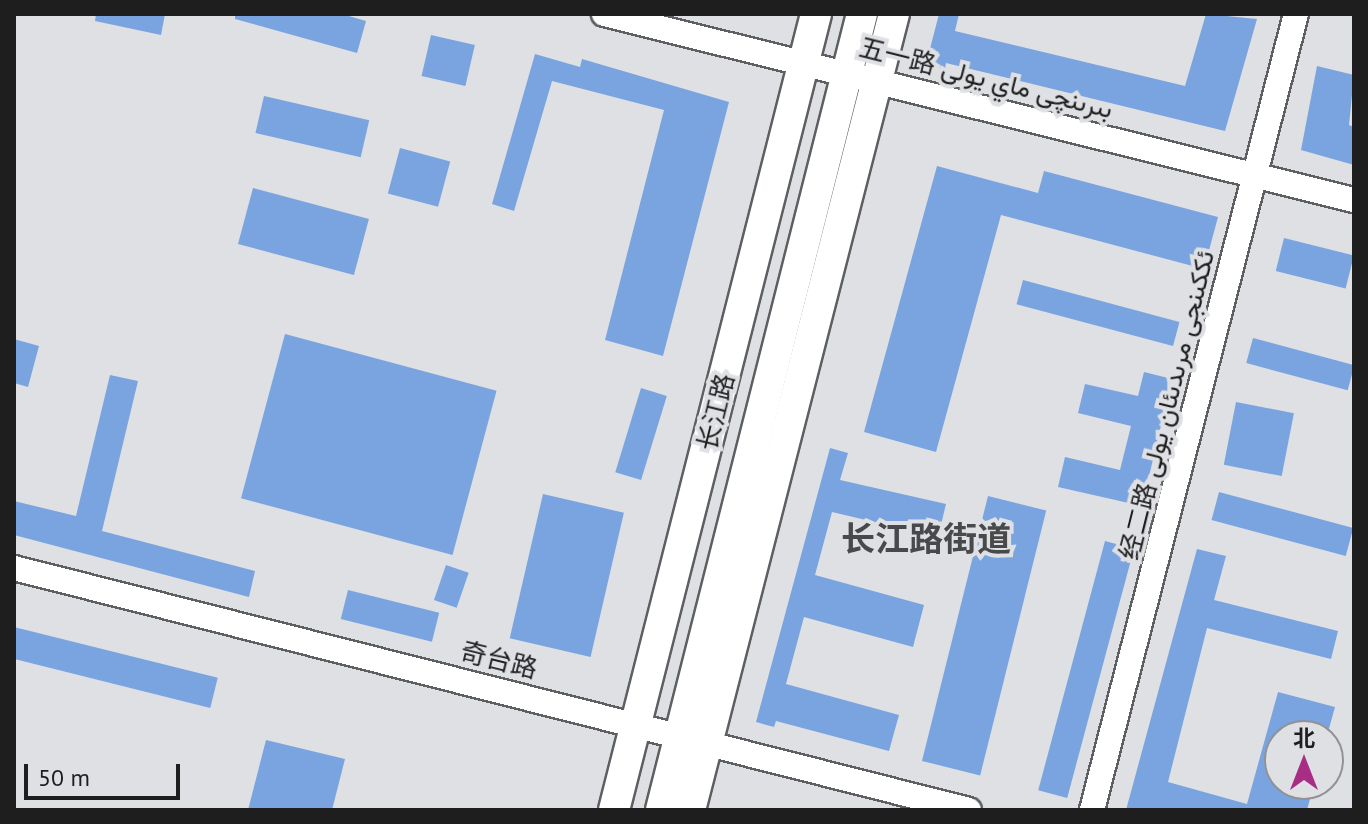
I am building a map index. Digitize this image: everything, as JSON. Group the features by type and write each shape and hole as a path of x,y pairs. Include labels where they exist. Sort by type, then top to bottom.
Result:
{"main road":[{"name":"长江路","path":"614,810 816,14"},
{"name":"长江路","path":"661,810 695,738 862,14"},
{"path":"690,810 695,738 894,14"}],"street":[{"name":"五一路 بىرىنچى ماي يولى","path":"604,14 1354,200"},
{"name":"经二路 ئككىنجى مرىدىئان يولى","path":"1092,810 1296,14"},
{"name":"奇台路","path":"14,568 695,738 969,810"}],"building":[{"path":"96,14 165,14 161,35 95,21"},
{"path":"235,14 342,14 366,21 357,53 235,19"},
{"path":"939,14 959,14 955,31 1185,86 1206,14 1257,19 1225,131 946,63 945,69 926,64"},
{"path":"431,35 475,45 465,86 422,76"},
{"path":"535,54 580,67 582,59 729,102 663,356 605,340 664,110 552,81 514,211 492,204"},
{"path":"1317,66 1354,75 1349,125 1354,127 1354,165 1301,150"},
{"path":"264,96 369,120 361,157 255,133"},
{"path":"400,148 450,161 438,207 388,193"},
{"path":"937,166 1038,193 1044,171 1218,217 1204,269 1001,215 936,452 864,432"},
{"path":"253,188 369,219 354,275 238,244"},
{"path":"1284,238 1354,255 1346,288 1276,271"},
{"path":"1023,280 1179,322 1173,346 1017,304"},
{"path":"285,334 497,391 453,555 241,498"},
{"path":"1253,338 1354,365 1348,390 1246,363"},
{"path":"14,339 39,346 28,387 14,383"},
{"path":"1144,372 1172,379 1142,506 1058,487 1065,457 1120,470 1131,426 1078,413 1085,384 1138,396"},
{"path":"110,375 138,381 102,531 255,571 249,597 14,535 14,501 76,516"},
{"path":"641,388 667,396 641,480 615,472"},
{"path":"1236,402 1294,413 1282,476 1224,465"},
{"path":"830,448 848,453 840,480 946,504 938,537 832,512 815,575 924,605 913,647 804,617 786,684 899,715 889,751 776,721 774,727 756,722"},
{"path":"1219,492 1353,528 1346,556 1211,520"},
{"path":"543,494 624,513 591,657 510,638"},
{"path":"988,496 1046,511 980,775 922,761"},
{"path":"1105,541 1134,549 1067,798 1038,790"},
{"path":"1197,549 1226,556 1214,600 1338,631 1331,659 1207,628 1168,782 1247,804 1264,743 1264,800 1310,800 1307,810 1126,810"},
{"path":"446,565 469,573 457,608 434,600"},
{"path":"348,590 439,613 432,642 341,619"},
{"path":"14,627 218,678 210,708 14,659"},
{"path":"1278,692 1335,707 1331,720 1270,720"},
{"path":"266,740 345,759 332,810 248,810"}],"district":[{"name":"长江路街道","path":"926,539"}]}
